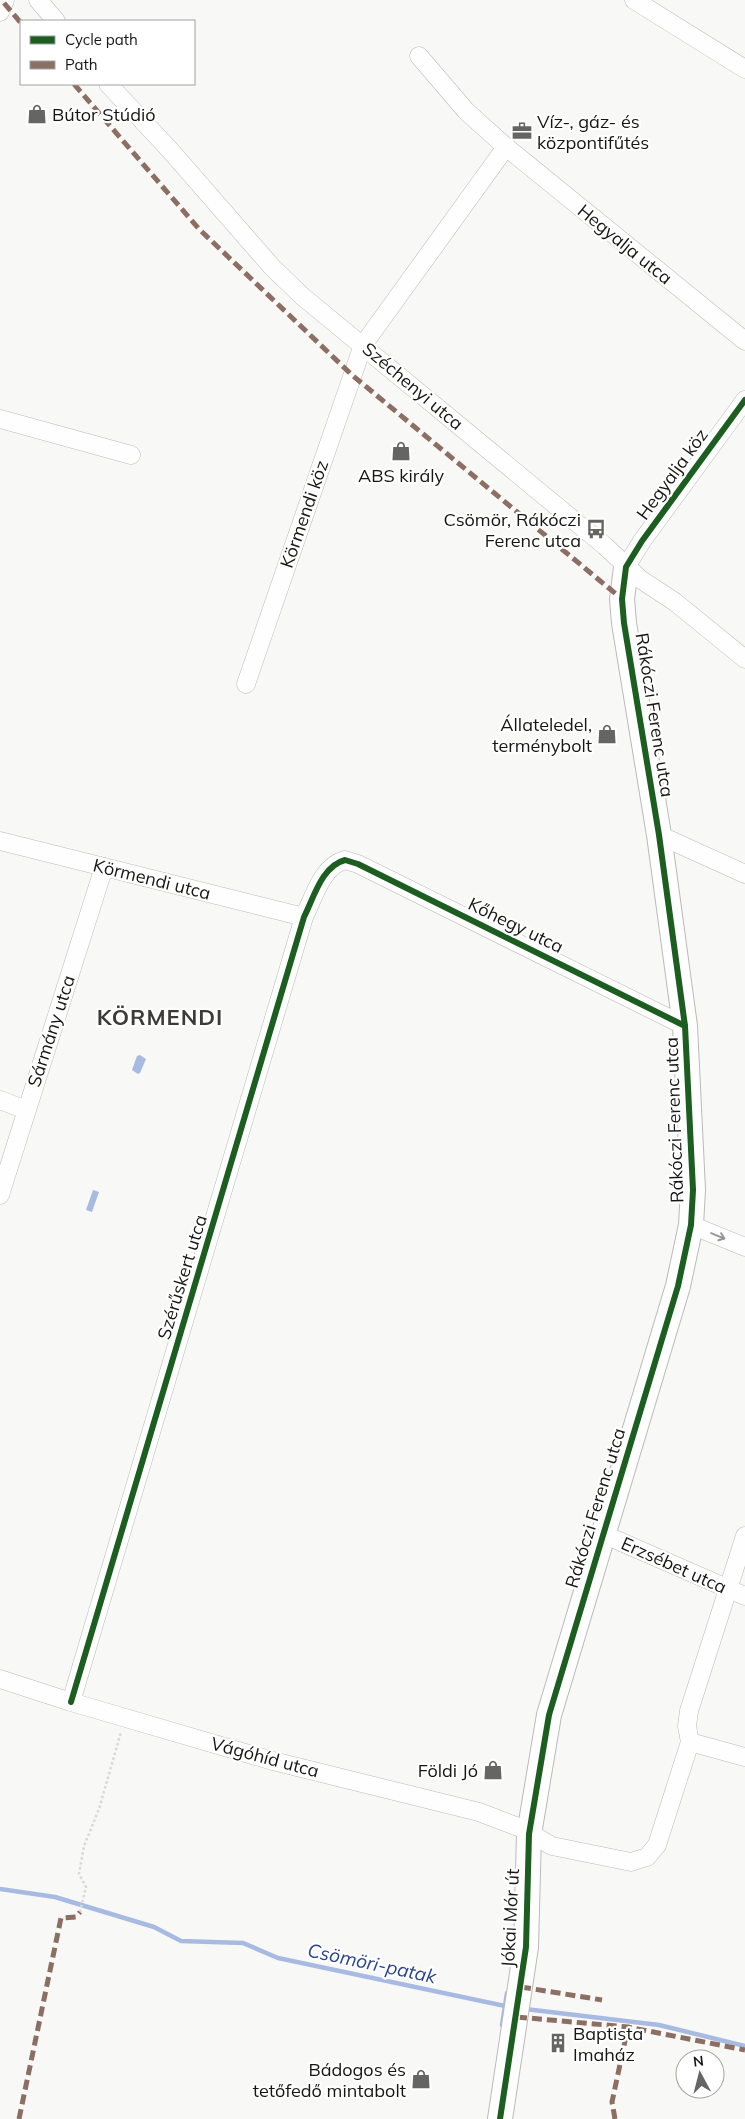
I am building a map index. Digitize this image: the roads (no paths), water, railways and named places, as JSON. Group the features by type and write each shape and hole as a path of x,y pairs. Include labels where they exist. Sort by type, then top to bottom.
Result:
{"street":[{"path":"0,12 6,0"},
{"path":"38,0 55,20"},
{"path":"634,0 745,69"},
{"name":"Hegyalja utca","path":"419,56 466,111 506,147 745,341"},
{"name":"Széchenyi utca","path":"109,85 272,267 302,296 605,546 626,567 675,602 745,659"},
{"path":"363,345 506,147"},
{"name":"Körmendi köz","path":"246,684 363,345"},
{"name":"Hegyalja köz","path":"626,567 642,541 745,400"},
{"path":"0,419 131,455"},
{"name":"Rákóczi Ferenc utca","path":"529,1834 548,1715 678,1286 691,1225 693,1155 685,1026 659,835 624,623 622,599 626,567"},
{"path":"659,835 745,874"},
{"name":"Körmendi utca","path":"0,841 304,916"},
{"name":"Kőhegy utca","path":"333,866 345,860 358,864 685,1026"},
{"name":"Szérűskert utca","path":"71,1702 304,916 321,882 333,866"},
{"name":"Sármány utca","path":"0,1195 104,867"},
{"path":"0,1100 26,1110"},
{"path":"691,1225 745,1247"},
{"name":"Erzsébet utca","path":"603,1534 745,1596"},
{"path":"745,1536 726,1589 689,1711 687,1726 690,1742 745,1757"},
{"name":"Vágóhíd utca","path":"0,1679 124,1718 273,1761 479,1812 520,1828 552,1846 631,1862 647,1857 657,1845 690,1742"},
{"name":"Jókai Mór út","path":"500,2119 518,2010 526,1947 529,1834"}],"water":[{"path":"140,1055 146,1059 138,1074 132,1070 137,1056"},
{"path":"93,1190 99,1192 92,1212 86,1210"}],"waterway":[{"name":"Csömöri-patak","path":"0,1889 55,1897 154,1927 181,1941 243,1943 278,1958 510,2007"},
{"name":"Csömöri-patak","path":"502,2025 507,1993"},
{"name":"Csömöri-patak","path":"525,2009 659,2025 745,2046"}],"place":[{"name":"Bútor Stúdió","path":"37,114"},
{"name":"Víz-, gáz- és központifűtés","path":"522,131"},
{"name":"ABS király","path":"401,451"},
{"name":"Csömör, Rákóczi Ferenc utca","path":"596,529"},
{"name":"Állateledel, terménybolt","path":"607,734"},
{"name":"Földi Jó","path":"493,1770"},
{"name":"Baptista Imaház","path":"558,2043"},
{"name":"Bádogos és tetőfedő mintabolt","path":"421,2079"}],"district":[{"name":"KÖRMENDI","path":"160,1017"}]}
